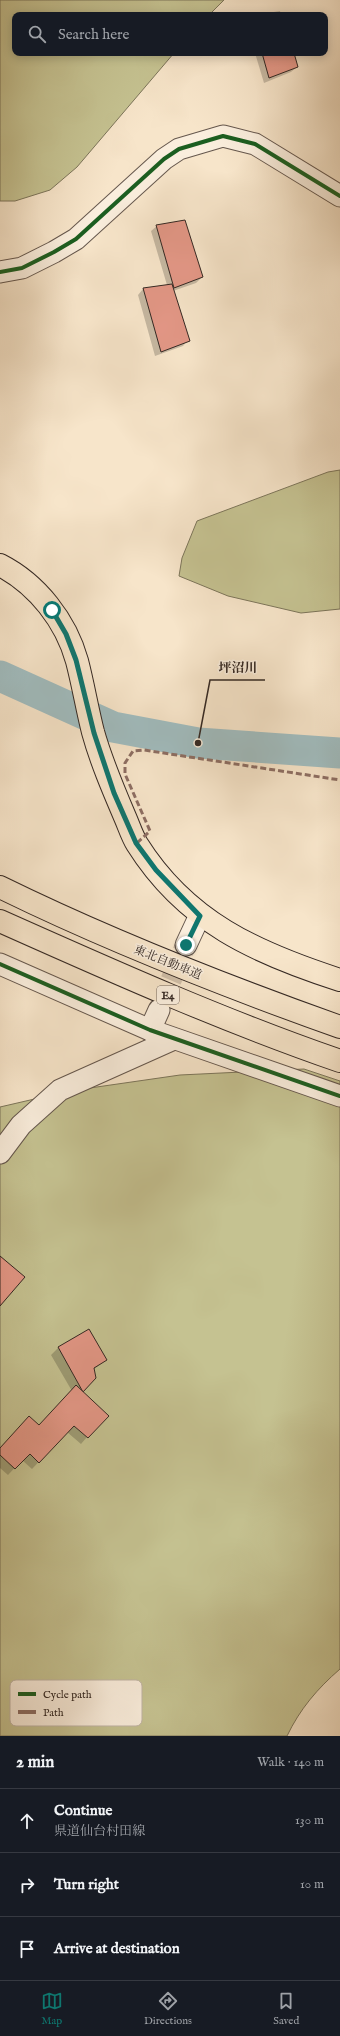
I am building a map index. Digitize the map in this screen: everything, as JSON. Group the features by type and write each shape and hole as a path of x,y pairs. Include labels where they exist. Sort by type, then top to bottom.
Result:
{"main road":[{"path":"0,565 31,587 52,610 66,634 76,660 94,733 114,793 136,843 156,870 200,916 229,935 266,954 340,980"},
{"name":"東北自動車道","path":"0,887 137,949 262,999 340,1027"},
{"name":"E4","path":"0,921 226,1019 340,1061"}],"street":[{"path":"0,272 22,268 76,239 164,159 179,149 223,136 255,144 340,196"},
{"path":"186,945 200,916"},
{"path":"0,964 150,1030 340,1096"},
{"path":"150,1030 159,1010"},
{"path":"0,1153 21,1125 60,1090 174,1039"}],"shaded area":[{"path":"0,0 224,0 212,12 12,12 12,56 171,56 77,167 50,190 15,201 0,201"},
{"path":"340,470 340,609 301,613 228,596 179,576 182,558 197,521 328,472"},
{"path":"304,1069 340,1081 340,1669 324,1684 303,1708 287,1736 0,1736 0,1107 69,1091 180,1075"}],"building":[{"path":"263,56 295,56 298,67 269,78"},
{"path":"185,220 203,277 174,288 156,225"},
{"path":"172,284 190,341 161,352 143,288"},
{"path":"0,1256 25,1277 0,1306"},
{"path":"89,1329 107,1360 94,1368 96,1378 83,1392 58,1347"},
{"path":"76,1385 109,1416 88,1438 74,1426 39,1463 30,1454 15,1469 0,1455 0,1448 29,1416 39,1425"}],"waterway":[{"path":"0,676 113,727 198,743 340,753"}],"tunnel":[{"path":"159,1009 184,949"}],"marked path":[{"path":"137,843 150,831 125,774 125,763 133,751 144,750 340,780"}],"cycle path":[{"path":"0,272 22,268 76,239 164,159 179,149 223,136 255,144 340,196"},
{"path":"0,964 150,1030 340,1096"}],"place":[{"name":"坪沼川","path":"198,743"}],"route":[{"path":"52,610 66,634 76,660 94,733 114,793 136,843 156,870 200,916 186,945"}]}
